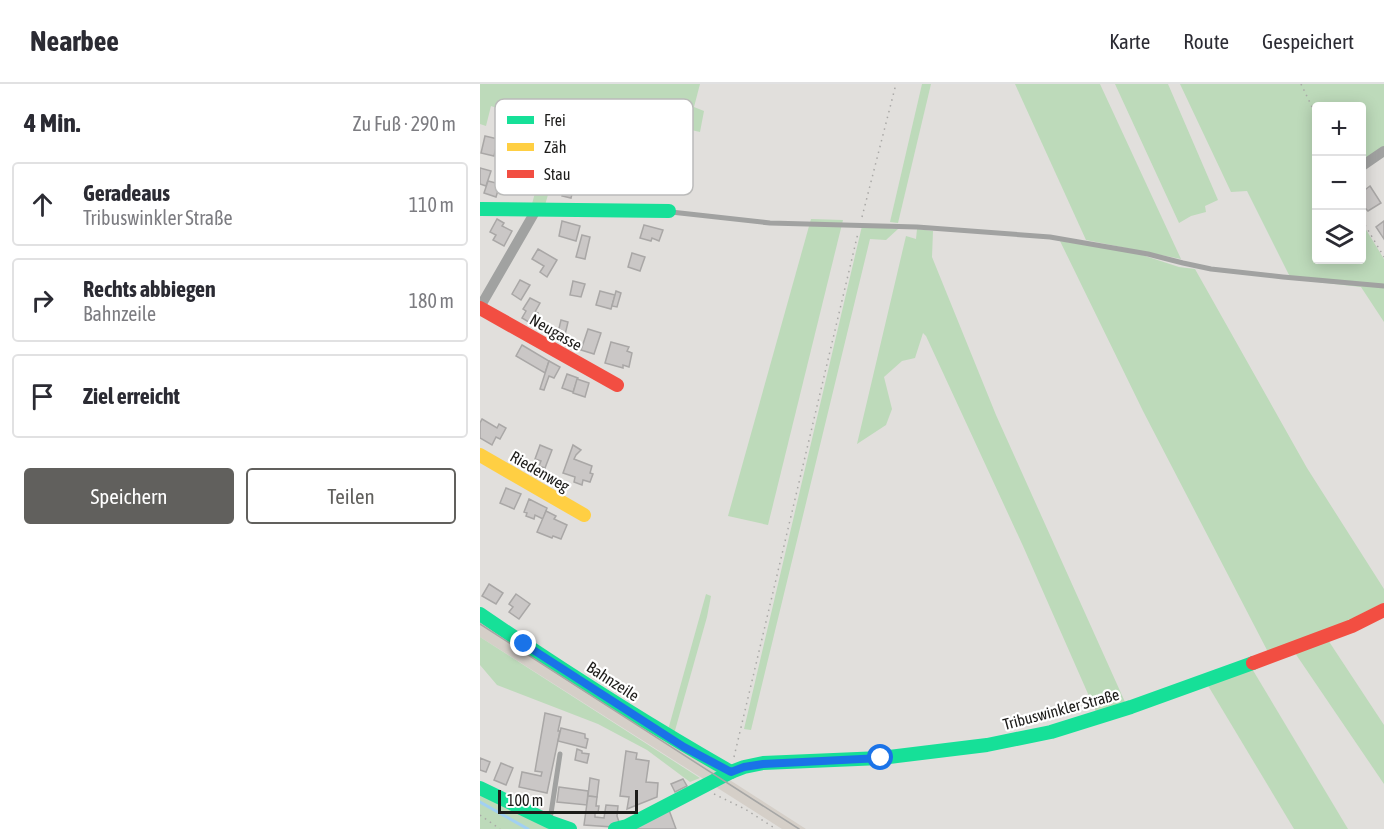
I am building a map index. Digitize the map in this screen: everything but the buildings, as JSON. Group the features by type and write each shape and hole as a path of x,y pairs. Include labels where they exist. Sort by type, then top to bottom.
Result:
{"street":[{"path":"1366,163 1384,152"},
{"path":"480,209 669,211"},
{"path":"480,307 536,210"},
{"name":"Neugasse","path":"480,307 617,385"},
{"name":"Riedenweg","path":"480,454 584,515"},
{"name":"Tribuswinkler Straße","path":"615,829 627,826 744,767 881,758 987,745 1051,732 1131,707 1250,664 1352,626 1384,610"},
{"name":"Bahnzeile","path":"480,614 684,747 731,772"},
{"path":"480,788 550,822 570,829"}],"lane":[{"path":"669,211 770,223 860,224 1050,237 1148,254 1211,269 1384,286"},
{"path":"550,822 560,754"}],"path":[{"path":"731,772 860,224 896,84"},
{"path":"1301,84 1312,105"},
{"path":"1366,227 1384,256"},
{"path":"703,788 745,809 776,829"},
{"path":"480,815 501,829"}],"shaded area":[{"path":"480,618 806,829 782,829 480,637"}],"green space":[{"path":"480,84 700,84 694,107 704,111 700,132 693,130 693,99 495,99 495,107 491,106 486,126 480,124"},
{"path":"922,84 931,84 898,223 890,222"},
{"path":"1015,84 1100,84 1181,259 1086,240"},
{"path":"1115,84 1168,84 1218,200 1205,206 1206,212 1191,216 1179,223"},
{"path":"1180,84 1384,84 1384,157 1366,159 1366,102 1312,102 1312,264 1366,264 1366,230 1384,259 1384,322 1361,287 1291,279 1247,191 1231,192"},
{"path":"534,195 548,195 545,205 532,204"},
{"path":"811,219 843,220 768,525 728,516"},
{"path":"862,226 898,229 886,240 870,239 751,730 744,729"},
{"path":"917,229 933,231 932,257 996,415 1125,702 1096,712 1023,546 923,333 915,358 902,361 884,377 892,409 886,425 857,444 906,236 916,239"},
{"path":"1060,241 1133,252 1179,267 1195,269 1307,468 1384,589 1384,605 1360,617 1268,652 1143,411"},
{"path":"706,594 711,596 707,617 674,734 668,730"},
{"path":"480,637 700,778 690,782 647,750 598,724 497,685 480,665"},
{"path":"1328,640 1384,725 1384,784 1295,653"},
{"path":"1251,667 1348,829 1294,829 1207,684"},
{"path":"480,793 549,829 480,829"}],"waterway":[{"path":"480,802 528,829"}],"tram line":[{"path":"480,624 799,829"}],"traffic: fast":[{"path":"480,209 669,211"},
{"path":"480,614 604,696 731,772"},
{"path":"615,829 627,826 744,767 763,763 881,758 987,745 1051,732 1131,707 1253,663"},
{"path":"480,788 550,822 570,829"}],"traffic: slow":[{"path":"480,455 584,515"}],"traffic: jam":[{"path":"480,308 617,385"},
{"path":"1253,663 1352,626 1384,610"}],"route":[{"path":"524,644 684,747 731,772 763,764 881,758"}]}
